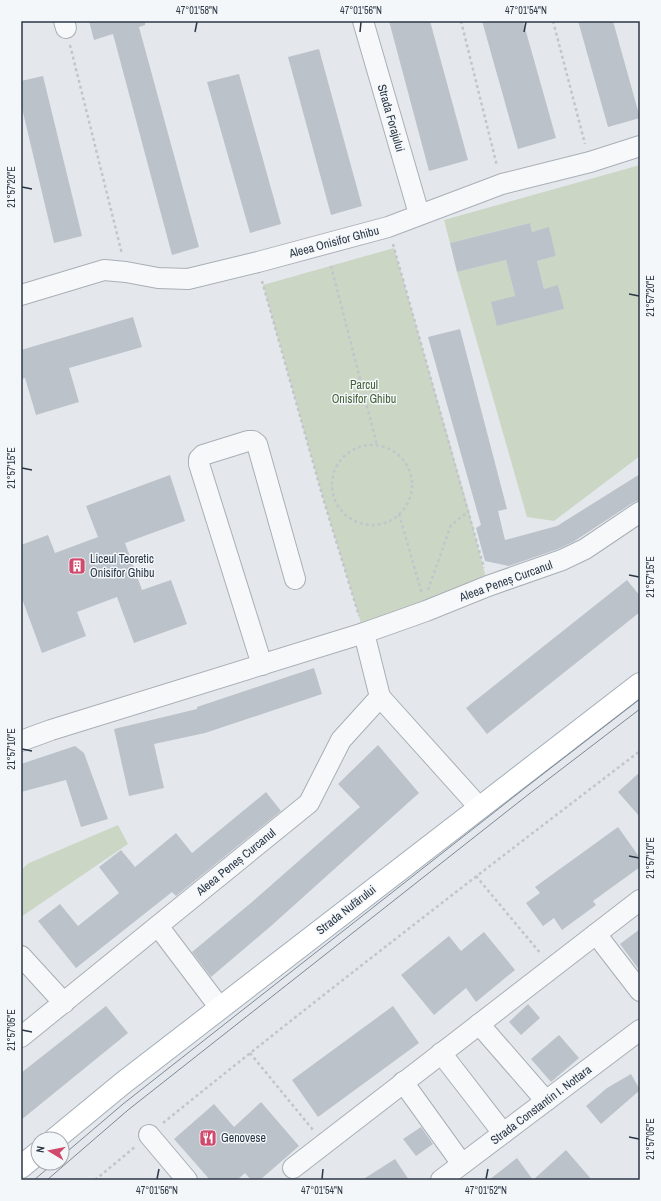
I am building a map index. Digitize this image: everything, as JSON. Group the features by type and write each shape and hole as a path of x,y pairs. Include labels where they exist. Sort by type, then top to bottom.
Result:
{"main road":[{"name":"Strada Nufărului","path":"65,1131 123,1083 640,684"},
{"path":"21,1167 30,1160"}],"street":[{"name":"Strada Forajului","path":"362,21 420,214"},
{"name":"Aleea Onisifor Ghibu","path":"21,295 104,270 126,272 158,278 188,279 388,227 502,184 590,162 640,146"},
{"path":"262,665 199,464 203,455 248,441 253,441 257,444 295,579"},
{"name":"Aleea Peneș Curcanul","path":"21,741 51,730 364,633 488,586 562,560 585,549 640,512"},
{"path":"364,633 380,697 479,807"},
{"name":"Aleea Peneș Curcanul","path":"21,1037 309,803 341,740 380,697"},
{"path":"293,1168 640,900"},
{"path":"158,926 220,1008"},
{"path":"596,934 640,991"},
{"path":"21,956 64,1003"},
{"path":"479,1024 546,1101"},
{"name":"Strada Constantin I. Nottara","path":"441,1180 640,1030"},
{"path":"441,1053 503,1133"},
{"path":"403,1082 462,1164"},
{"path":"149,1135 186,1180"}],"path":[{"path":"461,21 502,184"},
{"path":"554,21 590,162"},
{"path":"65,24 126,272"},
{"path":"388,227 469,511 488,586"},
{"path":"258,262 263,285 321,490 364,633"},
{"path":"331,266 377,445"},
{"path":"364,445 377,445 389,448 400,456 408,466 412,479 411,492 407,504 399,514 388,522 374,524 360,523 348,517 339,507 333,494 332,481 335,469 342,458 352,450 364,445"},
{"path":"426,595 451,525 469,511"},
{"path":"399,514 424,602"},
{"path":"94,1180 250,1053 476,876 640,751"},
{"path":"476,876 552,968"},
{"path":"250,1053 324,1143"}],"green space":[{"path":"640,165 640,456 554,521 527,517 457,272 506,260 515,296 497,326 563,309 558,286 544,289 537,261 556,256 549,228 532,232 530,223 450,243 444,220"},
{"name":"Parcul Onisifor Ghibu","path":"394,248 469,511 488,586 364,633 323,498 263,285"},
{"path":"118,825 128,844 21,917 21,870 29,863"}],"building":[{"path":"89,21 145,21 145,25 139,27 199,247 172,255 113,34 94,40"},
{"path":"389,21 430,21 468,160 429,171"},
{"path":"482,21 523,21 556,138 518,149"},
{"path":"578,21 613,21 640,118 608,127"},
{"path":"319,49 362,206 331,215 288,57"},
{"path":"239,74 281,224 250,233 207,82"},
{"path":"43,76 82,236 54,243 21,104 21,81"},
{"path":"530,223 532,232 549,227 556,256 537,261 544,289 558,285 564,309 497,326 491,302 515,296 506,260 457,272 450,243"},
{"path":"133,317 142,347 69,368 79,402 36,415 25,378 21,379 21,350"},
{"path":"460,329 507,509 498,511 505,540 557,526 640,474 640,500 634,502 573,542 558,549 509,566 485,561 476,528 481,525 428,337"},
{"name":"Liceul Teoretic Onisifor Ghibu","path":"170,475 185,521 125,543 142,590 171,580 187,624 134,643 117,597 77,612 86,636 42,653 21,596 21,545 48,535 55,553 98,537 86,506"},
{"path":"627,580 640,596 640,612 487,734 466,708"},
{"path":"314,668 322,694 205,733 154,744 164,788 129,796 114,729 197,709 197,707"},
{"path":"378,745 419,793 271,926 211,977 192,952 252,902 360,807 338,784"},
{"path":"75,746 84,753 108,819 81,827 66,780 21,792 21,764"},
{"path":"640,772 640,817 618,792"},
{"path":"266,792 281,811 176,896 172,892 76,968 38,921 60,904 78,926 119,893 99,867 121,850 135,867 176,833 192,853"},
{"path":"618,827 640,858 640,867 593,901 596,905 562,930 554,918 543,926 526,903 540,893 535,887"},
{"path":"640,929 640,971 620,944"},
{"path":"484,932 515,970 476,1002 466,988 434,1015 401,975 449,936 461,951"},
{"path":"528,1004 540,1018 521,1035 509,1022"},
{"path":"106,1006 128,1033 21,1120 21,1073"},
{"path":"393,1006 419,1043 318,1117 292,1080"},
{"path":"559,1035 579,1058 551,1082 531,1059"},
{"path":"631,1074 640,1090 601,1124 586,1106 607,1088"},
{"path":"261,1102 299,1146 260,1180 251,1180 245,1173 237,1180 210,1180 174,1139 214,1104 234,1127"},
{"path":"421,1127 433,1144 416,1156 403,1139"},
{"path":"566,1150 592,1180 533,1180"},
{"path":"517,1158 533,1180 489,1180"},
{"path":"395,1159 409,1180 362,1180"}],"tram line":[{"path":"70,1149 123,1104 640,699"},
{"path":"47,1180 128,1110 529,794 640,709"},
{"path":"34,1180 45,1171"}],"place":[{"name":"Liceul Teoretic Onisifor Ghibu","path":"77,566"},
{"name":"Genovese","path":"208,1138"}]}
